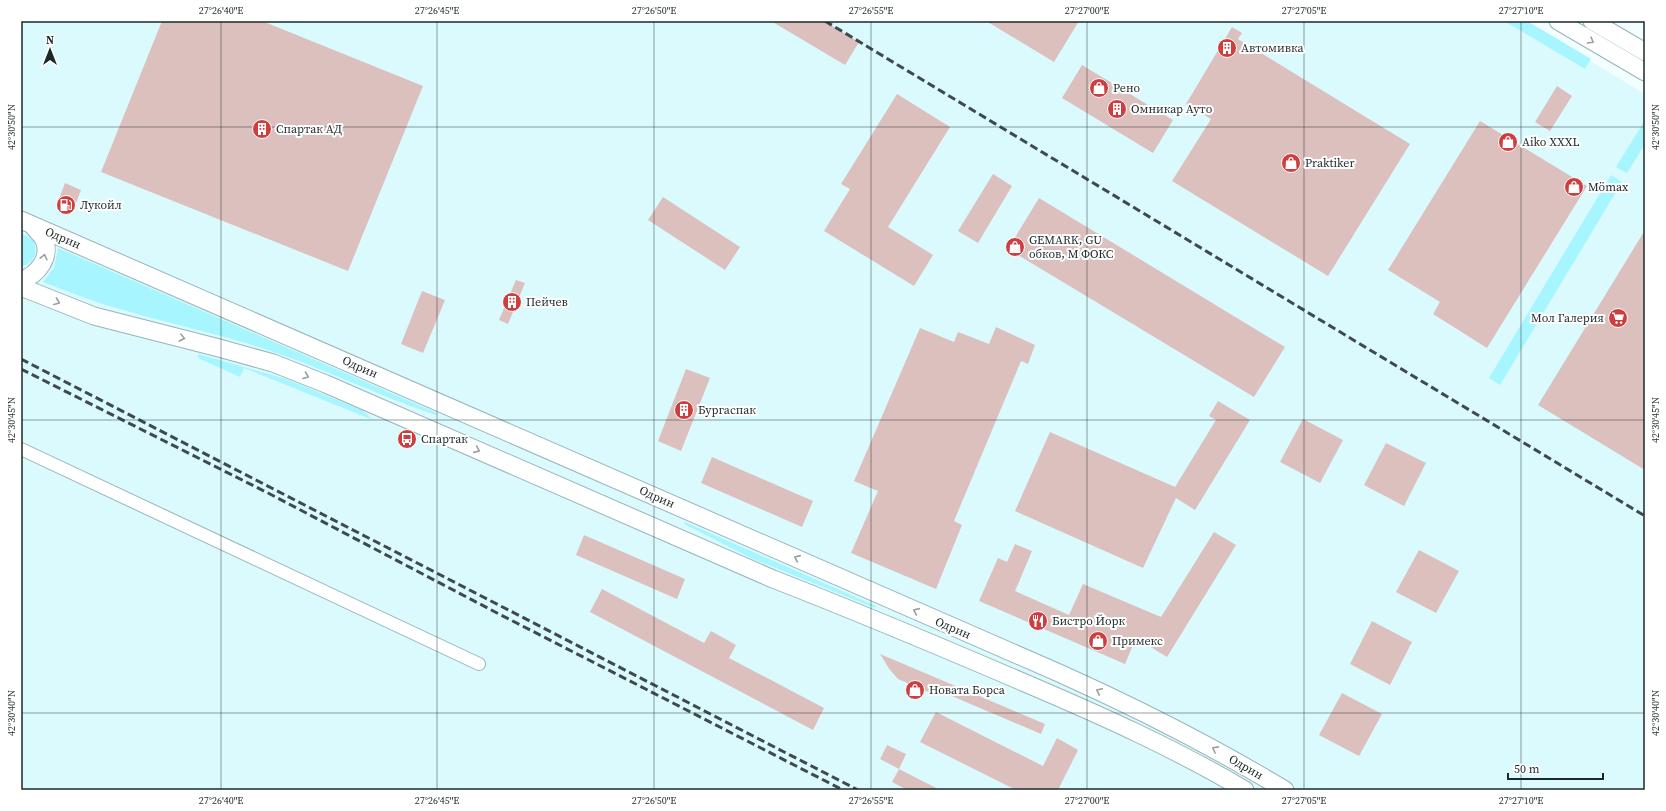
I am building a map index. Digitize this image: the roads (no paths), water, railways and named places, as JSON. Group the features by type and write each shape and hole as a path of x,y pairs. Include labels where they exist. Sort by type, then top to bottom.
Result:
{"main road":[{"path":"1558,21 1645,72"},
{"path":"1592,21 1645,52"},
{"path":"21,280 34,275 43,262 46,250 44,239 27,223"},
{"name":"Одрин","path":"27,223 1059,673 1174,727 1244,765 1285,790"},
{"name":"Одрин","path":"21,287 94,316 273,363 320,381 773,579 837,604 1099,715 1156,742 1244,790"},
{"path":"837,604 859,606 919,629 941,622"}],"street":[{"path":"21,449 479,664"}],"railway":[{"path":"825,21 1645,516"},
{"path":"21,359 858,790"},
{"path":"21,369 268,493 499,614 843,790"}],"place":[{"name":"Автомивка","path":"1227,48"},
{"name":"Рено","path":"1099,88"},
{"name":"Омникар Ауто","path":"1117,109"},
{"name":"Спартак АД","path":"262,129"},
{"name":"Aiko XXXL","path":"1508,142"},
{"name":"Praktiker","path":"1291,163"},
{"name":"Mömax","path":"1574,187"},
{"name":"Лукойл","path":"66,205"},
{"name":"GEMARK, GU обков, М ФОКС","path":"1015,247"},
{"name":"Пейчев","path":"512,302"},
{"name":"Мол Галерия","path":"1618,318"},
{"name":"Бургаспак","path":"684,410"},
{"name":"Спартак","path":"407,439"},
{"name":"Бистро Йорк","path":"1038,621"},
{"name":"Примекс","path":"1098,641"},
{"name":"Новата Борса","path":"915,690"}]}
